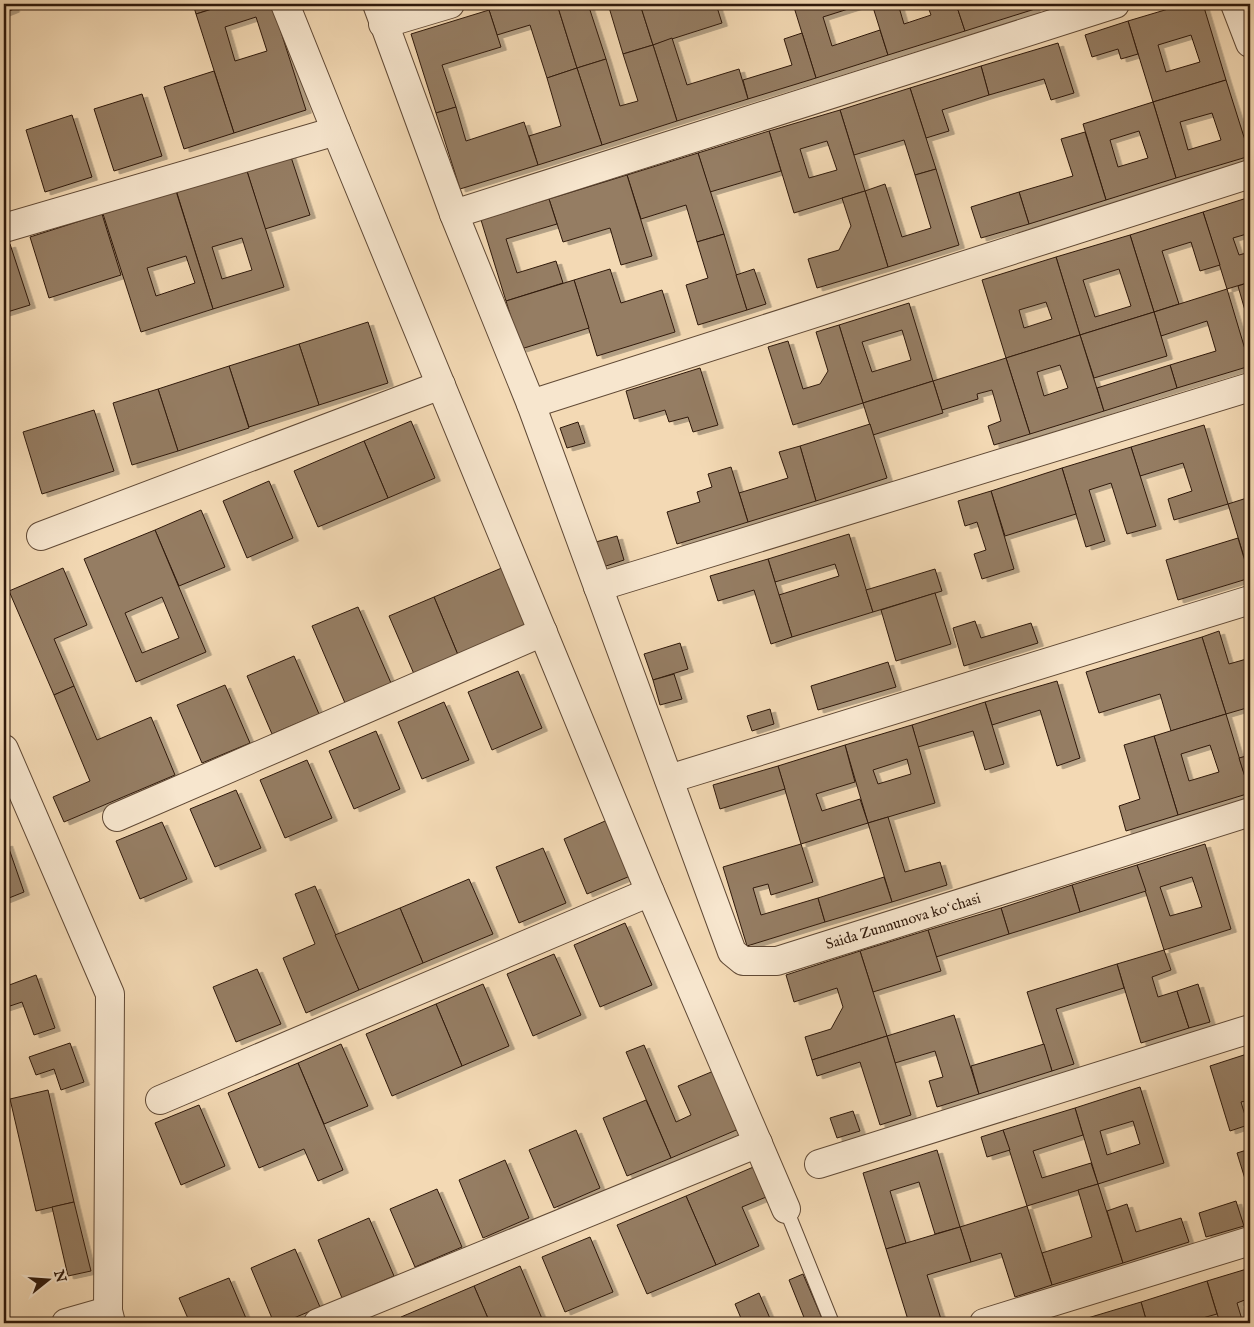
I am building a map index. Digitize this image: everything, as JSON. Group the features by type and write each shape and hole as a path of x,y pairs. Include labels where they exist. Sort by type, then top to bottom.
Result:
{"street":[{"path":"285,4 650,892 786,1209"},
{"path":"380,14 450,4"},
{"path":"454,214 1115,4"},
{"path":"1235,4 1249,35"},
{"name":"Saida Zunnunova koʻchasi","path":"380,14 454,214 531,404 732,952 743,961 776,961 1250,812"},
{"path":"5,223 336,131"},
{"path":"531,404 1250,174"},
{"path":"41,536 441,385"},
{"path":"598,587 1250,387"},
{"path":"669,779 1250,600"},
{"path":"117,817 543,632"},
{"path":"4,749 110,994 109,1317 66,1323"},
{"path":"160,1100 650,892"},
{"path":"819,1164 1250,1028"},
{"path":"318,1323 758,1144"},
{"path":"984,1323 1250,1241"}],"lane":[{"path":"786,1209 832,1323"}],"building":[{"path":"4,4 13,4 14,9 4,13"},
{"path":"193,4 228,4 196,14"},
{"path":"228,4 272,4 306,110 234,133 196,14","holes":["256,17 267,51 235,61 225,27"]},
{"path":"508,4 557,4 577,68 547,78 530,25 497,35 489,10"},
{"path":"557,4 588,4 606,59 577,68"},
{"path":"608,4 640,4 653,45 623,54"},
{"path":"640,4 661,4 662,8 676,4 716,4 722,23 653,45"},
{"path":"793,4 864,4 823,17 832,46 880,30 888,55 816,78"},
{"path":"872,4 898,4 904,24 931,15 927,4 956,4 965,31 888,55"},
{"path":"956,4 1033,4 1035,9 965,31"},
{"path":"1185,4 1203,4 1226,80 1153,102 1128,21","holes":["1191,35 1200,62 1166,72 1158,45"]},
{"path":"489,10 501,47 442,65 456,107 436,113 411,34"},
{"path":"1128,21 1138,54 1121,59 1118,49 1092,57 1085,35"},
{"path":"802,33 816,78 748,99 743,80 792,65 784,39"},
{"path":"672,38 687,85 739,69 748,99 677,121 653,45"},
{"path":"1058,43 1074,93 1051,100 1044,79 989,95 981,66"},
{"path":"653,45 677,121 602,145 577,68 606,59 620,106 638,101 623,54"},
{"path":"981,66 989,95 942,110 949,131 926,138 910,88"},
{"path":"577,68 602,145 538,165 529,136 561,126 547,78"},
{"path":"214,71 234,133 184,149 164,87"},
{"path":"1226,80 1250,156 1176,178 1153,102","holes":["1212,113 1221,140 1188,150 1180,122"]},
{"path":"910,88 936,169 915,175 904,140 854,155 840,110"},
{"path":"142,94 162,156 114,171 94,109"},
{"path":"1153,102 1176,178 1106,200 1083,124","holes":["1139,131 1148,158 1118,167 1110,140"]},
{"path":"456,107 466,141 524,122 538,165 460,189 436,113"},
{"path":"840,110 865,191 794,213 769,131","holes":["827,141 837,170 809,178 800,149"]},
{"path":"72,115 92,177 45,192 26,130"},
{"path":"769,131 781,171 710,192 698,153"},
{"path":"1085,132 1106,200 1029,224 1019,192 1073,176 1061,139"},
{"path":"698,153 724,234 697,242 686,205 641,219 627,175"},
{"path":"290,154 310,215 265,229 246,168"},
{"path":"246,168 284,287 213,309 176,190","holes":["242,238 252,270 222,279 212,247"]},
{"path":"936,169 959,245 888,267 865,191 885,184 902,237 931,228 915,175"},
{"path":"627,175 652,256 621,265 610,228 563,242 549,199"},
{"path":"176,191 213,309 141,332 103,214","holes":["186,256 195,283 156,296 147,268"]},
{"path":"865,191 888,267 817,288 808,259 839,250 851,226 842,198"},
{"path":"1019,192 1029,224 981,238 971,207"},
{"path":"1250,197 1250,233 1233,238 1239,255 1250,252 1250,282 1227,289 1203,212"},
{"path":"549,199 557,224 506,239 517,273 556,261 563,283 506,301 481,220"},
{"path":"1203,212 1220,265 1200,271 1191,242 1162,251 1179,304 1154,312 1130,235"},
{"path":"102,214 121,275 49,298 30,237"},
{"path":"724,234 747,310 698,325 686,285 708,278 697,242"},
{"path":"1130,235 1154,312 1080,335 1056,257","holes":["1119,269 1131,306 1095,317 1083,280"]},
{"path":"10,244 30,305 4,313 4,246"},
{"path":"1056,257 1080,335 1006,358 982,280","holes":["1046,302 1052,319 1024,328 1019,310"]},
{"path":"610,269 621,303 662,290 675,332 597,356 574,280"},
{"path":"754,269 766,304 747,310 736,275"},
{"path":"574,280 589,328 521,349 506,301"},
{"path":"1250,282 1250,313 1246,314 1238,286"},
{"path":"1227,289 1250,366 1177,388 1170,365 1216,351 1207,321 1161,336 1154,312"},
{"path":"909,303 933,381 863,403 839,325","holes":["902,330 911,360 872,372 862,342"]},
{"path":"1154,312 1167,356 1094,378 1080,335"},
{"path":"368,322 388,383 319,405 299,344"},
{"path":"839,325 863,403 793,425 768,347 788,341 803,389 820,384 828,371 816,332"},
{"path":"1080,335 1104,411 1030,434 1006,358","holes":["1060,365 1068,388 1044,396 1037,372"]},
{"path":"299,344 319,405 249,427 229,366"},
{"path":"1006,358 1030,434 994,445 988,426 1001,421 992,390 977,394 978,399 942,410 933,381"},
{"path":"1170,365 1177,388 1104,411 1097,388"},
{"path":"229,366 249,428 178,451 158,389"},
{"path":"700,368 718,425 693,432 688,417 669,422 665,410 634,419 626,391"},
{"path":"933,381 943,413 873,435 863,403"},
{"path":"158,389 178,451 132,465 113,403"},
{"path":"94,410 114,471 42,494 23,432"},
{"path":"411,421 435,478 388,498 364,441"},
{"path":"578,422 585,443 567,448 560,428"},
{"path":"870,424 887,478 816,501 800,446"},
{"path":"1204,425 1228,504 1174,520 1168,499 1192,491 1183,463 1140,476 1131,447"},
{"path":"364,441 388,498 318,527 294,471"},
{"path":"800,446 816,501 748,522 739,493 788,478 779,452"},
{"path":"1131,447 1156,526 1127,534 1111,483 1089,490 1105,541 1086,547 1062,468"},
{"path":"731,467 748,522 677,544 667,512 700,502 697,492 712,487 708,474"},
{"path":"1062,468 1076,514 1005,536 991,491"},
{"path":"269,481 293,538 247,558 223,501"},
{"path":"991,491 1014,569 982,579 974,554 986,550 977,522 965,526 958,501"},
{"path":"1250,497 1250,577 1228,504"},
{"path":"201,510 225,567 179,586 155,530"},
{"path":"155,530 206,652 136,682 84,559","holes":["162,597 179,638 142,653 125,613"]},
{"path":"849,534 873,612 792,637 779,595 839,576 835,564 775,582 768,559"},
{"path":"617,536 624,560 603,567 596,542"},
{"path":"1238,538 1250,578 1178,600 1166,560"},
{"path":"768,559 792,637 771,644 754,590 718,601 710,576"},
{"path":"504,567 529,625 458,655 434,597"},
{"path":"63,568 87,625 54,639 74,686 54,695 9,591"},
{"path":"935,569 942,591 873,612 866,590"},
{"path":"935,593 951,644 896,661 881,610"},
{"path":"434,597 458,655 414,674 389,616"},
{"path":"358,607 391,683 345,703 312,626"},
{"path":"975,621 981,638 1031,623 1038,643 964,666 953,628"},
{"path":"1219,631 1229,664 1250,658 1250,707 1226,714 1202,637"},
{"path":"1202,637 1226,714 1171,731 1160,694 1099,713 1086,672"},
{"path":"680,643 688,669 653,680 644,654"},
{"path":"294,656 319,714 272,734 247,676"},
{"path":"888,662 896,687 818,710 811,686"},
{"path":"518,671 542,728 492,750 468,692"},
{"path":"674,674 682,699 660,705 653,680"},
{"path":"1057,681 1080,758 1057,766 1040,710 992,725 985,702"},
{"path":"225,685 250,743 202,763 177,705"},
{"path":"74,686 97,740 151,717 175,775 64,822 53,797 90,781 54,695"},
{"path":"444,702 469,760 422,779 398,722"},
{"path":"985,702 1004,764 985,770 973,731 918,747 912,725"},
{"path":"770,709 774,724 752,731 747,716"},
{"path":"1226,714 1250,793 1178,815 1154,736","holes":["1210,745 1219,772 1189,781 1181,754"]},
{"path":"912,725 935,803 868,823 845,745","holes":["907,759 911,774 878,784 873,770"]},
{"path":"376,731 400,789 354,809 329,751"},
{"path":"1154,736 1178,815 1126,831 1119,806 1140,799 1124,745"},
{"path":"845,745 855,782 816,794 822,811 860,799 868,823 801,844 778,766"},
{"path":"1250,755 1250,793 1239,758"},
{"path":"307,760 332,818 285,838 260,780"},
{"path":"778,766 785,789 720,809 713,785"},
{"path":"236,790 261,848 215,867 190,809"},
{"path":"888,817 905,872 940,862 947,885 892,902 868,823"},
{"path":"612,818 635,874 587,894 564,839"},
{"path":"162,822 187,879 140,899 116,841"},
{"path":"7,843 24,892 4,900 4,844"},
{"path":"801,844 813,882 771,895 768,884 753,888 761,915 818,898 825,922 747,946 723,867"},
{"path":"1205,844 1231,929 1164,950 1137,865","holes":["1192,877 1202,907 1170,916 1160,887"]},
{"path":"543,848 566,903 519,923 496,867"},
{"path":"1137,865 1146,891 1080,912 1072,885"},
{"path":"884,877 892,902 825,922 818,898"},
{"path":"469,879 493,934 423,963 400,908"},
{"path":"1072,885 1080,912 1009,934 1001,908"},
{"path":"315,886 359,990 306,1013 283,958 315,944 295,894"},
{"path":"400,908 423,963 359,990 335,935"},
{"path":"1001,908 1009,934 936,957 928,930"},
{"path":"625,923 652,985 600,1007 574,945"},
{"path":"928,930 941,971 873,992 860,951"},
{"path":"1164,950 1171,970 1152,977 1158,997 1177,991 1189,1028 1141,1043 1117,964"},
{"path":"860,951 887,1036 812,1060 805,1037 831,1029 843,1007 837,988 794,1002 786,975"},
{"path":"554,954 581,1015 533,1036 507,974"},
{"path":"1117,964 1124,988 1056,1009 1074,1064 1052,1071 1027,992"},
{"path":"257,969 281,1024 236,1042 213,987"},
{"path":"36,975 55,1028 34,1035 22,1002 4,1008 4,987"},
{"path":"483,984 509,1046 462,1066 436,1004"},
{"path":"1198,984 1210,1022 1189,1028 1177,991"},
{"path":"436,1004 462,1066 392,1096 366,1034"},
{"path":"954,1015 979,1094 937,1107 929,1081 943,1077 935,1051 895,1063 887,1036"},
{"path":"887,1036 911,1115 880,1125 860,1062 817,1076 812,1060"},
{"path":"70,1043 84,1082 61,1090 54,1069 36,1075 29,1057"},
{"path":"341,1044 368,1106 324,1124 298,1063"},
{"path":"1044,1044 1052,1071 979,1094 971,1066"},
{"path":"644,1045 676,1122 691,1115 678,1086 716,1070 741,1128 671,1158 626,1052"},
{"path":"1250,1053 1250,1100 1241,1102 1248,1125 1230,1131 1210,1066"},
{"path":"298,1063 343,1170 318,1181 304,1149 259,1168 228,1093"},
{"path":"1140,1087 1164,1163 1098,1184 1075,1108","holes":["1133,1121 1140,1144 1107,1155 1100,1131"]},
{"path":"48,1090 74,1202 36,1211 10,1099"},
{"path":"646,1100 671,1158 627,1176 603,1118"},
{"path":"199,1105 225,1166 181,1185 155,1123"},
{"path":"1075,1108 1083,1135 1033,1151 1042,1178 1091,1163 1098,1184 1027,1206 1003,1130"},
{"path":"853,1111 860,1131 837,1138 830,1118"},
{"path":"576,1130 600,1188 554,1208 529,1150"},
{"path":"1003,1130 1010,1150 987,1157 981,1137"},
{"path":"1250,1149 1250,1195 1237,1153"},
{"path":"937,1150 960,1227 935,1234 919,1182 890,1191 906,1243 886,1249 863,1173"},
{"path":"505,1160 529,1218 483,1238 459,1180"},
{"path":"758,1165 771,1195 742,1207 759,1246 716,1265 686,1196"},
{"path":"1098,1184 1123,1263 1052,1285 1042,1253 1092,1237 1078,1190"},
{"path":"437,1189 462,1247 415,1267 390,1209"},
{"path":"686,1196 716,1265 647,1294 617,1225"},
{"path":"1236,1201 1244,1226 1206,1237 1199,1213"},
{"path":"74,1202 91,1271 68,1276 52,1207"},
{"path":"1127,1204 1136,1232 1181,1218 1189,1242 1123,1263 1107,1211"},
{"path":"1027,1206 1052,1285 1015,1297 1001,1253 971,1262 960,1227"},
{"path":"369,1218 394,1276 342,1298 318,1240"},
{"path":"960,1227 971,1262 927,1275 941,1319 929,1323 909,1323 886,1249"},
{"path":"590,1237 613,1292 565,1312 542,1257"},
{"path":"295,1249 320,1307 282,1323 274,1323 251,1268"},
{"path":"520,1266 543,1321 538,1323 490,1323 474,1286"},
{"path":"1250,1268 1250,1298 1237,1303 1243,1323 1220,1323 1207,1281"},
{"path":"803,1274 824,1323 797,1323 805,1320 789,1280"},
{"path":"229,1278 248,1323 190,1323 179,1298"},
{"path":"1207,1281 1217,1314 1199,1319 1200,1323 1147,1323 1141,1302"},
{"path":"474,1286 490,1323 404,1323 401,1317"},
{"path":"759,1293 772,1323 743,1323 735,1304"},
{"path":"1141,1302 1147,1323 1071,1323"}]}
